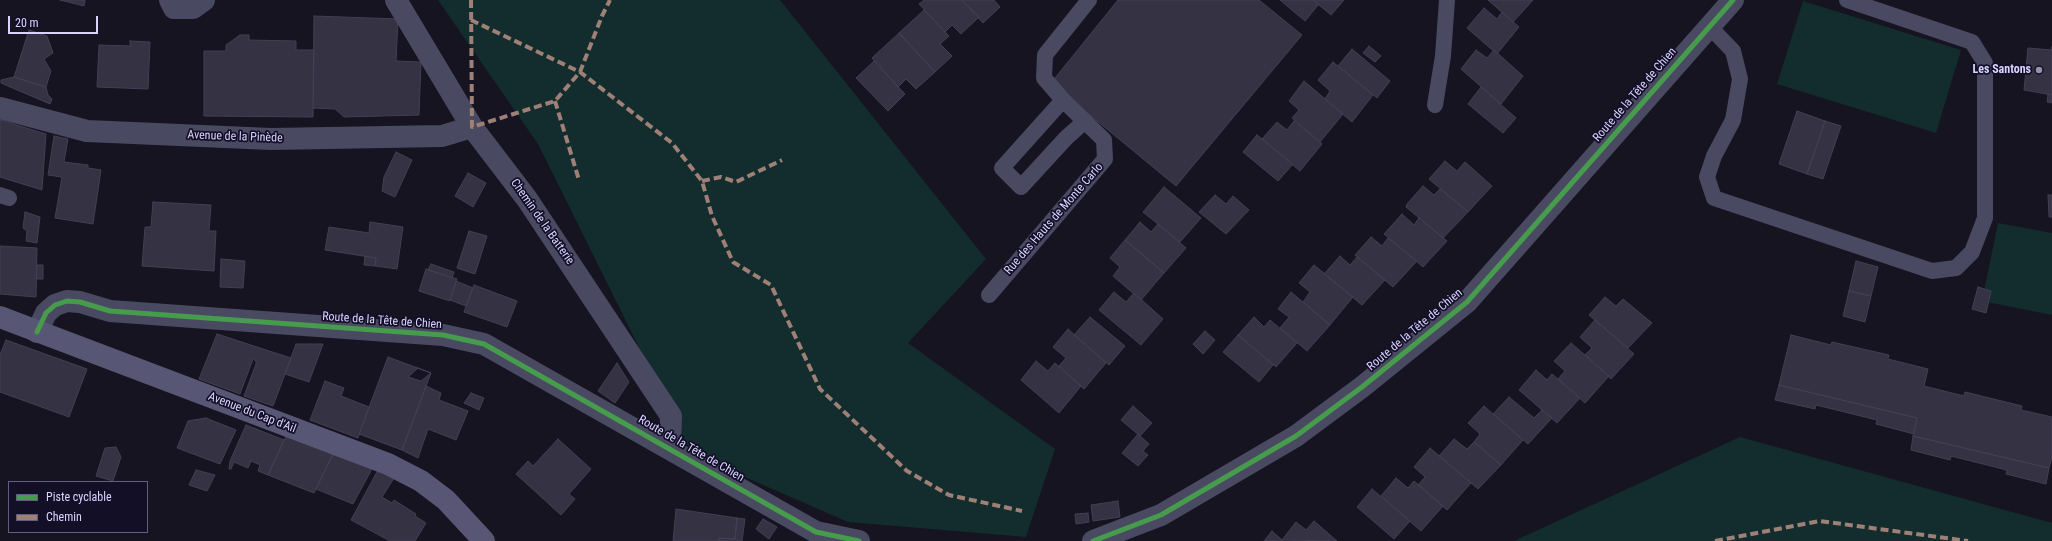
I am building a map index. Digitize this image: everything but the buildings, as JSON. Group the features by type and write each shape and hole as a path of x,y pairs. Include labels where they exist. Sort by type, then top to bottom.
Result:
{"street":[{"path":"170,0 174,8 193,8 204,0"},
{"name":"Chemin de la Batterie","path":"396,0 472,127 527,199 672,416 670,449"},
{"name":"Route de la Tête de Chien","path":"1093,541 1161,515 1296,436 1362,387 1467,302 1708,26 1733,0"},
{"name":"Avenue de la Pinède","path":"0,108 87,131 271,139 442,136 472,127"},
{"name":"Route de la Tête de Chien","path":"38,332 46,313 55,305 67,301 80,302 110,311 442,335 484,344 816,532 859,541"},
{"name":"Avenue du Cap d'Ail","path":"0,317 388,464 421,481 446,500 484,541"}],"lane":[{"name":"Rue des Hauts de Monte Carlo","path":"989,294 1105,159 1104,140 1086,121 1062,100 1044,78 1045,55 1089,0"},
{"path":"1435,105 1443,56 1447,0"},
{"path":"1708,26 1734,51 1740,79 1734,120 1714,156 1707,177 1714,198 1932,271 1956,268 1972,252 1985,218 1985,63 1972,42 1847,0"},
{"path":"1062,100 1002,168 1021,187 1066,138 1086,121"}],"green space":[{"path":"438,0 780,0 986,259 908,343 1055,449 1026,537 848,522 692,454 538,144"},
{"path":"1803,1 1961,50 1936,133 1777,84"},
{"path":"1998,223 2052,233 2052,315 1982,301"},
{"path":"1740,437 2052,523 2052,541 1514,541"}],"marked path":[{"path":"471,0 472,127 555,101 580,72 602,16 610,0"},
{"path":"471,20 580,72 672,143 702,181 712,216 733,262 771,285 820,389 907,471 949,495 1022,511"},
{"path":"555,101 579,180"},
{"path":"702,181 721,177 736,182 782,160"},
{"path":"1715,541 1820,521 1968,541"}],"cycle path":[{"path":"1093,541 1161,515 1296,436 1362,387 1467,302 1733,0"},
{"path":"37,332 46,313 55,305 67,301 80,302 110,311 443,335 484,344 816,532 859,541"}],"place":[{"name":"Les Santons","path":"2039,70"}]}
